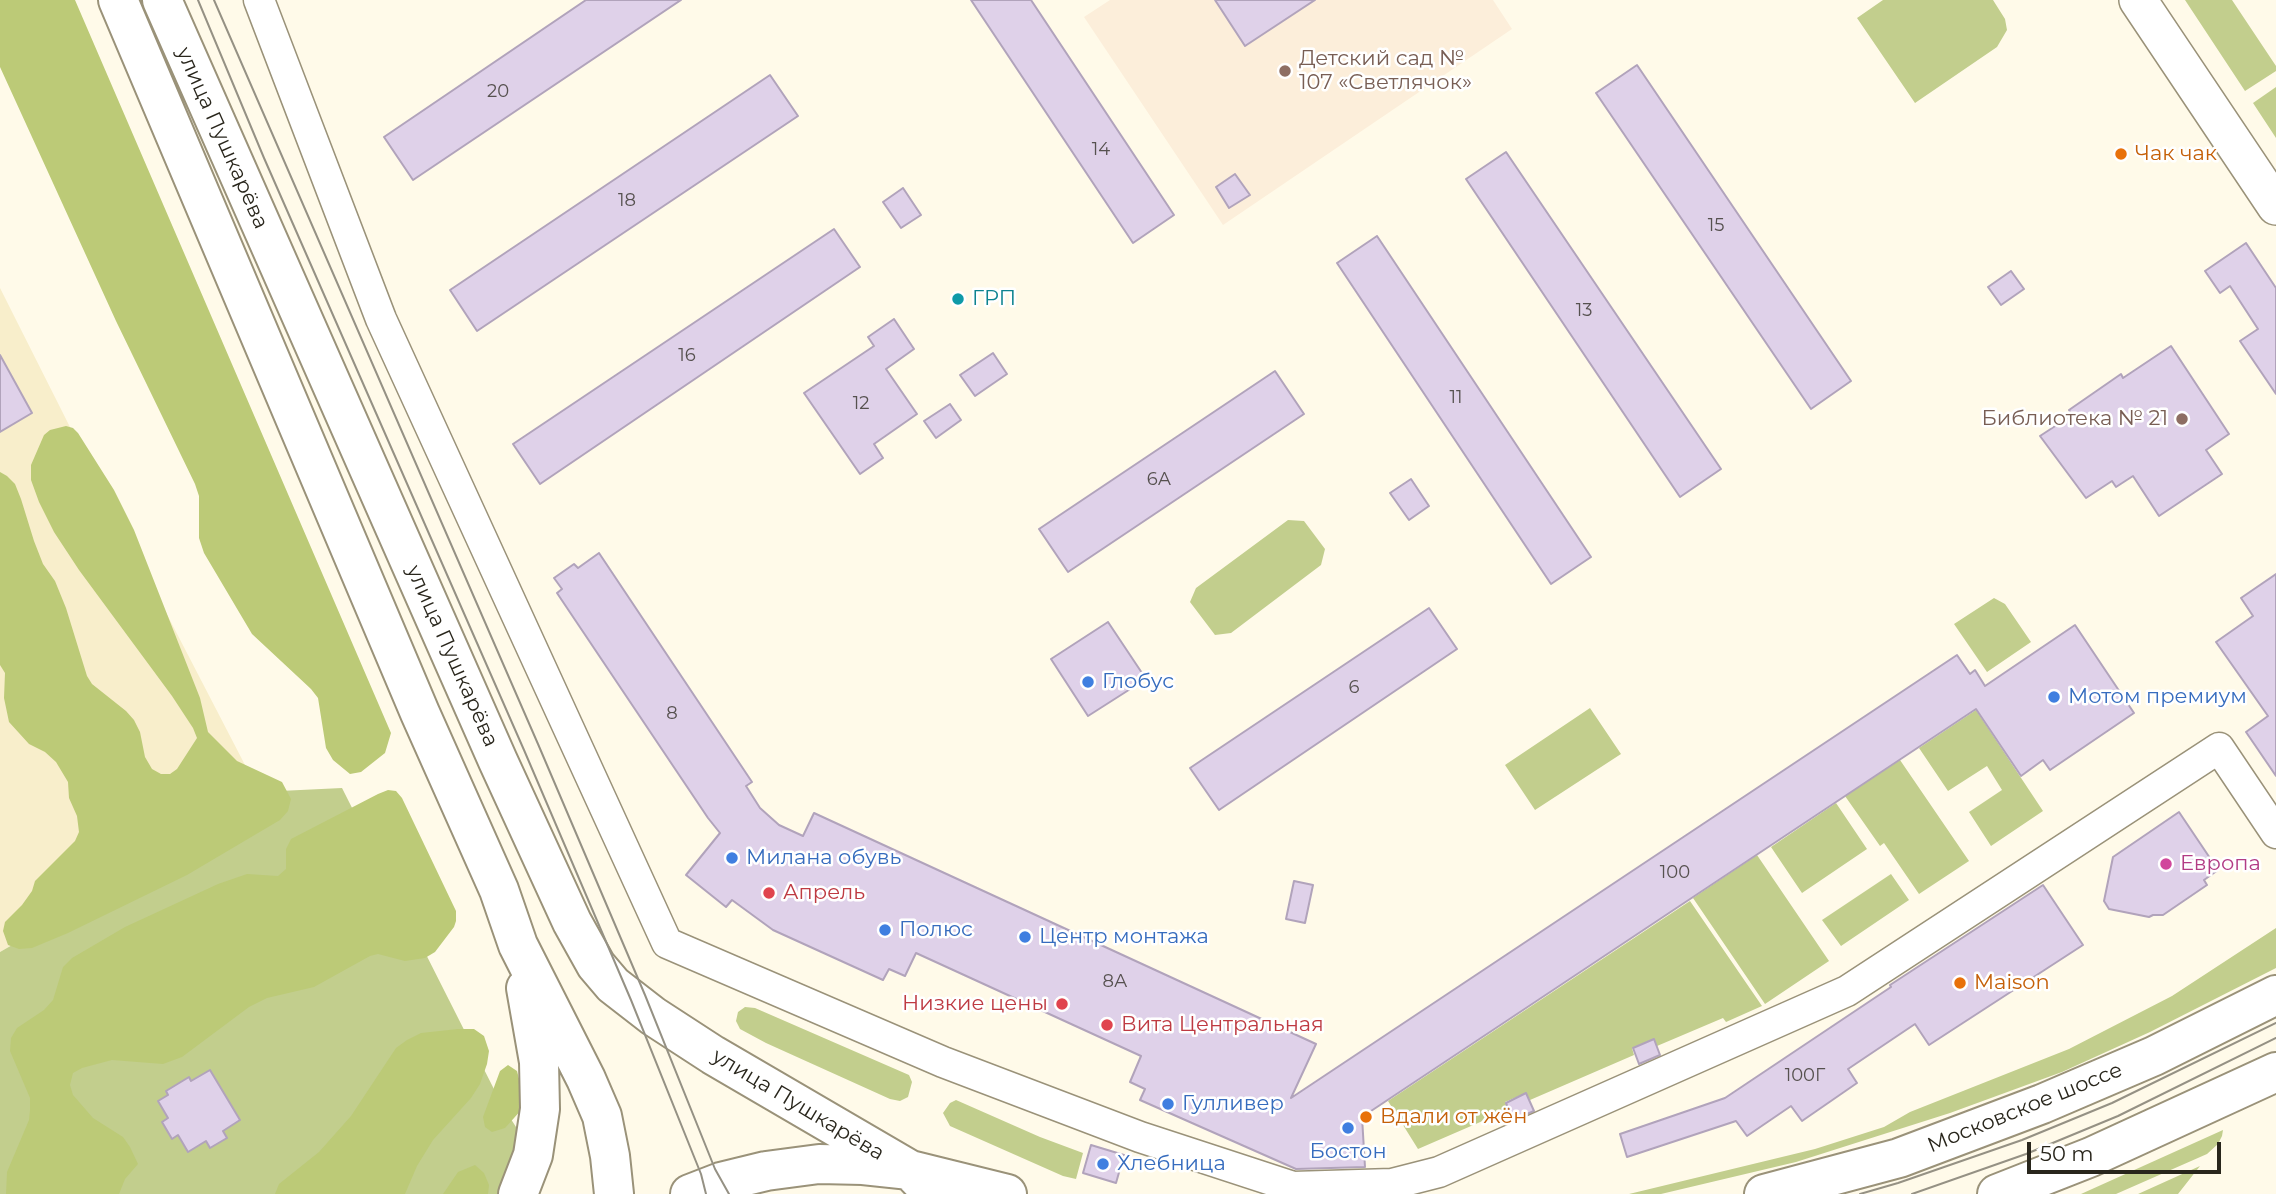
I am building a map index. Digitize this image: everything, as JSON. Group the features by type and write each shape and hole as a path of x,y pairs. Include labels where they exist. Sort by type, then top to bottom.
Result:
{"main road":[{"name":"улица Пушкарёва","path":"118,0 420,713 499,890 518,945 602,1116 614,1194"},
{"name":"улица Пушкарёва","path":"162,0 498,761 572,922 596,965 613,985 653,1016 921,1182"},
{"path":"518,945 539,1062 540,1109 533,1154 518,1194"},
{"name":"Московское шоссе","path":"1763,1194 1899,1158 2042,1104 2154,1056 2276,995"},
{"path":"1997,1194 2091,1157 2276,1072"},
{"path":"690,1194 720,1182 766,1171 819,1164 863,1165 921,1182 1007,1194"}],"street":[{"path":"259,0 382,319 667,943 943,1062 1140,1137 1293,1187 1392,1184 1439,1172 1847,991 2219,748 2276,833"},
{"path":"2138,0 2276,206"}],"shaded area":[{"name":"Детский сад № 107 «Светлячок»","path":"1110,0 1493,0 1512,29 1223,225 1084,17"},
{"path":"0,288 259,792 136,874 0,952"}],"green space":[{"path":"0,0 75,0 391,733 385,753 361,772 350,774 333,760 326,748 318,698 252,634 204,553 199,538 199,496 195,484 116,321 0,67"},
{"path":"1883,0 1993,0 2005,19 2007,30 1997,47 1915,103 1857,18"},
{"path":"2185,0 2232,0 2276,66 2276,71 2245,91"},
{"path":"2276,87 2276,138 2253,103"},
{"path":"66,426 78,433 114,490 134,530 200,698 208,732 237,761 282,782 291,799 288,811 280,820 187,875 68,933 32,948 19,949 8,945 3,931 5,922 22,905 32,891 35,881 75,841 79,832 77,816 69,798 68,782 56,762 45,752 29,744 9,722 4,698 5,673 0,665 0,472 15,484 43,564 55,581 66,608 87,676 92,684 134,720 140,732 145,757 152,769 161,774 170,774 177,769 197,738 172,696 79,570 54,532 39,502 31,480 31,465 44,435 50,430"},
{"path":"1288,520 1304,521 1325,549 1321,565 1231,633 1215,635 1190,602 1196,588"},
{"path":"1994,598 2005,604 2031,642 1987,672 1954,624"},
{"path":"1590,708 1621,754 1535,810 1505,765"},
{"path":"1976,710 2043,811 1991,846 1969,812 2002,790 1987,766 1948,791 1919,748"},
{"path":"1900,760 1969,861 1919,894 1884,843 1880,846 1845,796"},
{"path":"342,788 502,1105 523,1138 503,1194 0,1194 0,952 136,874 259,792"},
{"path":"388,790 396,791 402,798 456,911 454,927 435,952 425,958 405,961 378,954 370,956 314,987 267,998 249,1007 182,1057 163,1064 112,1060 73,1073 70,1085 73,1095 93,1118 123,1137 138,1164 125,1179 119,1194 6,1194 7,1172 29,1120 30,1110 30,1098 10,1051 11,1038 17,1028 44,1010 53,1000 63,967 72,958 125,927 218,884 247,874 278,876 286,869 286,849 291,839"},
{"path":"1836,803 1867,849 1802,893 1771,847"},
{"path":"1757,855 1829,961 1765,1004 1693,898"},
{"path":"1891,874 1909,900 1841,946 1822,920"},
{"path":"1690,901 1762,1006 1726,1022 1723,1018 1657,1046 1653,1039 1632,1048 1634,1055 1530,1100 1526,1093 1505,1102 1508,1110 1418,1149 1388,1101"},
{"path":"2276,928 2276,968 2150,1032 2062,1072 1950,1113 1796,1162 1661,1194 1629,1194 1815,1149 1884,1127 1910,1112 2069,1049 2172,996"},
{"path":"745,1007 755,1008 909,1075 912,1082 908,1097 900,1101 890,1099 740,1029 736,1021 738,1012"},
{"path":"474,1029 484,1036 489,1051 487,1064 480,1084 471,1098 433,1140 417,1166 405,1194 275,1194 279,1184 319,1152 351,1116 396,1048 421,1033"},
{"path":"508,1065 517,1071 524,1098 523,1108 505,1128 492,1132 485,1127 483,1117 500,1071"},
{"path":"956,1100 1083,1153 1076,1179 1063,1176 950,1126 943,1113 950,1103"},
{"path":"2223,1130 2218,1144 2207,1154 2116,1194 2081,1194"},
{"path":"475,1165 484,1173 489,1185 488,1194 443,1194 458,1172"},
{"path":"2200,1166 2178,1194 2138,1194"}],"building":[{"path":"586,0 681,0 413,180 384,137"},
{"path":"971,0 1031,0 1174,215 1133,243"},
{"path":"1215,0 1315,0 1245,46"},
{"path":"1637,65 1851,381 1811,409 1596,93"},
{"path":"770,75 798,116 477,331 450,290"},
{"path":"1506,152 1721,469 1680,497 1466,179"},
{"path":"1235,174 1250,195 1229,208 1216,187"},
{"path":"903,188 921,215 901,228 883,202"},
{"path":"834,229 860,267 540,484 513,444"},
{"path":"1377,236 1591,557 1551,584 1337,263"},
{"path":"2246,243 2276,288 2276,394 2240,341 2258,329 2230,286 2220,293 2205,271"},
{"path":"2011,271 2024,289 2001,305 1988,287"},
{"path":"894,319 914,349 886,369 917,414 874,444 883,458 860,474 804,393 874,346 868,337"},
{"path":"2171,346 2229,434 2206,450 2222,474 2159,516 2133,476 2116,487 2112,481 2086,498 2040,436 2072,415 2069,410 2121,374 2123,378"},
{"path":"993,353 1007,374 975,396 960,375"},
{"path":"0,355 32,413 0,432"},
{"path":"1275,371 1304,414 1068,572 1039,529"},
{"path":"950,404 961,420 936,438 924,421"},
{"path":"1411,479 1429,506 1409,520 1390,493"},
{"path":"599,553 752,782 746,786 760,808 779,825 803,836 814,813 1316,1044 1291,1098 1957,655 1970,674 1975,670 1985,686 2075,625 2134,713 2050,770 2043,760 2021,776 1976,709 1362,1117 1365,1167 1296,1169 1140,1100 1145,1089 1130,1082 1141,1056 916,953 905,976 889,969 883,980 773,930 732,900 726,907 686,875 720,833 557,593 562,589 554,578 574,564 578,568"},
{"path":"2276,574 2276,776 2246,732 2268,716 2216,642 2253,616 2241,598"},
{"path":"1429,608 1457,649 1219,810 1190,768"},
{"path":"1108,622 1146,679 1088,716 1051,659"},
{"name":"Европа","path":"2179,812 2218,870 2204,880 2207,885 2163,915 2149,917 2109,909 2104,901 2113,857"},
{"path":"1294,881 1313,885 1305,923 1286,919"},
{"path":"2043,885 2083,945 1929,1045 1915,1024 1848,1069 1857,1083 1802,1121 1791,1106 1747,1136 1736,1121 1627,1157 1620,1134 1725,1098"},
{"path":"1654,1039 1660,1055 1639,1064 1633,1048"},
{"path":"210,1070 240,1120 223,1131 227,1138 210,1148 206,1141 188,1152 178,1135 172,1139 162,1122 168,1118 158,1101 168,1095 166,1091 189,1077 191,1081"},
{"path":"1526,1093 1534,1111 1513,1120 1506,1103"},
{"name":"Хлебница","path":"1091,1145 1124,1155 1116,1183 1083,1173"}],"tram line":[{"path":"198,0 264,158 631,1000 701,1174 706,1194"},
{"path":"214,0 538,744 645,995 715,1169 729,1194"},
{"path":"1860,1194 2022,1140 2112,1103 2276,1023"},
{"path":"1912,1194 2026,1154 2118,1116 2276,1038"}],"place":[{"name":"Детский сад № 107 «Светлячок»","path":"1285,71"},
{"name":"Чак чак","path":"2121,154"},
{"name":"ГРП","path":"958,299"},
{"name":"Библиотека № 21","path":"2182,419"},
{"name":"Глобус","path":"1088,682"},
{"name":"Мотом премиум","path":"2054,697"},
{"name":"Милана обувь","path":"732,858"},
{"name":"Европа","path":"2166,864"},
{"name":"Апрель","path":"769,893"},
{"name":"Полюс","path":"885,930"},
{"name":"Центр монтажа","path":"1025,937"},
{"name":"Maison","path":"1960,983"},
{"name":"Низкие цены","path":"1062,1004"},
{"name":"Вита Центральная","path":"1107,1025"},
{"name":"Гулливер","path":"1168,1104"},
{"name":"Вдали от жён","path":"1366,1117"},
{"name":"Бостон","path":"1348,1128"},
{"name":"Хлебница","path":"1103,1164"}]}
